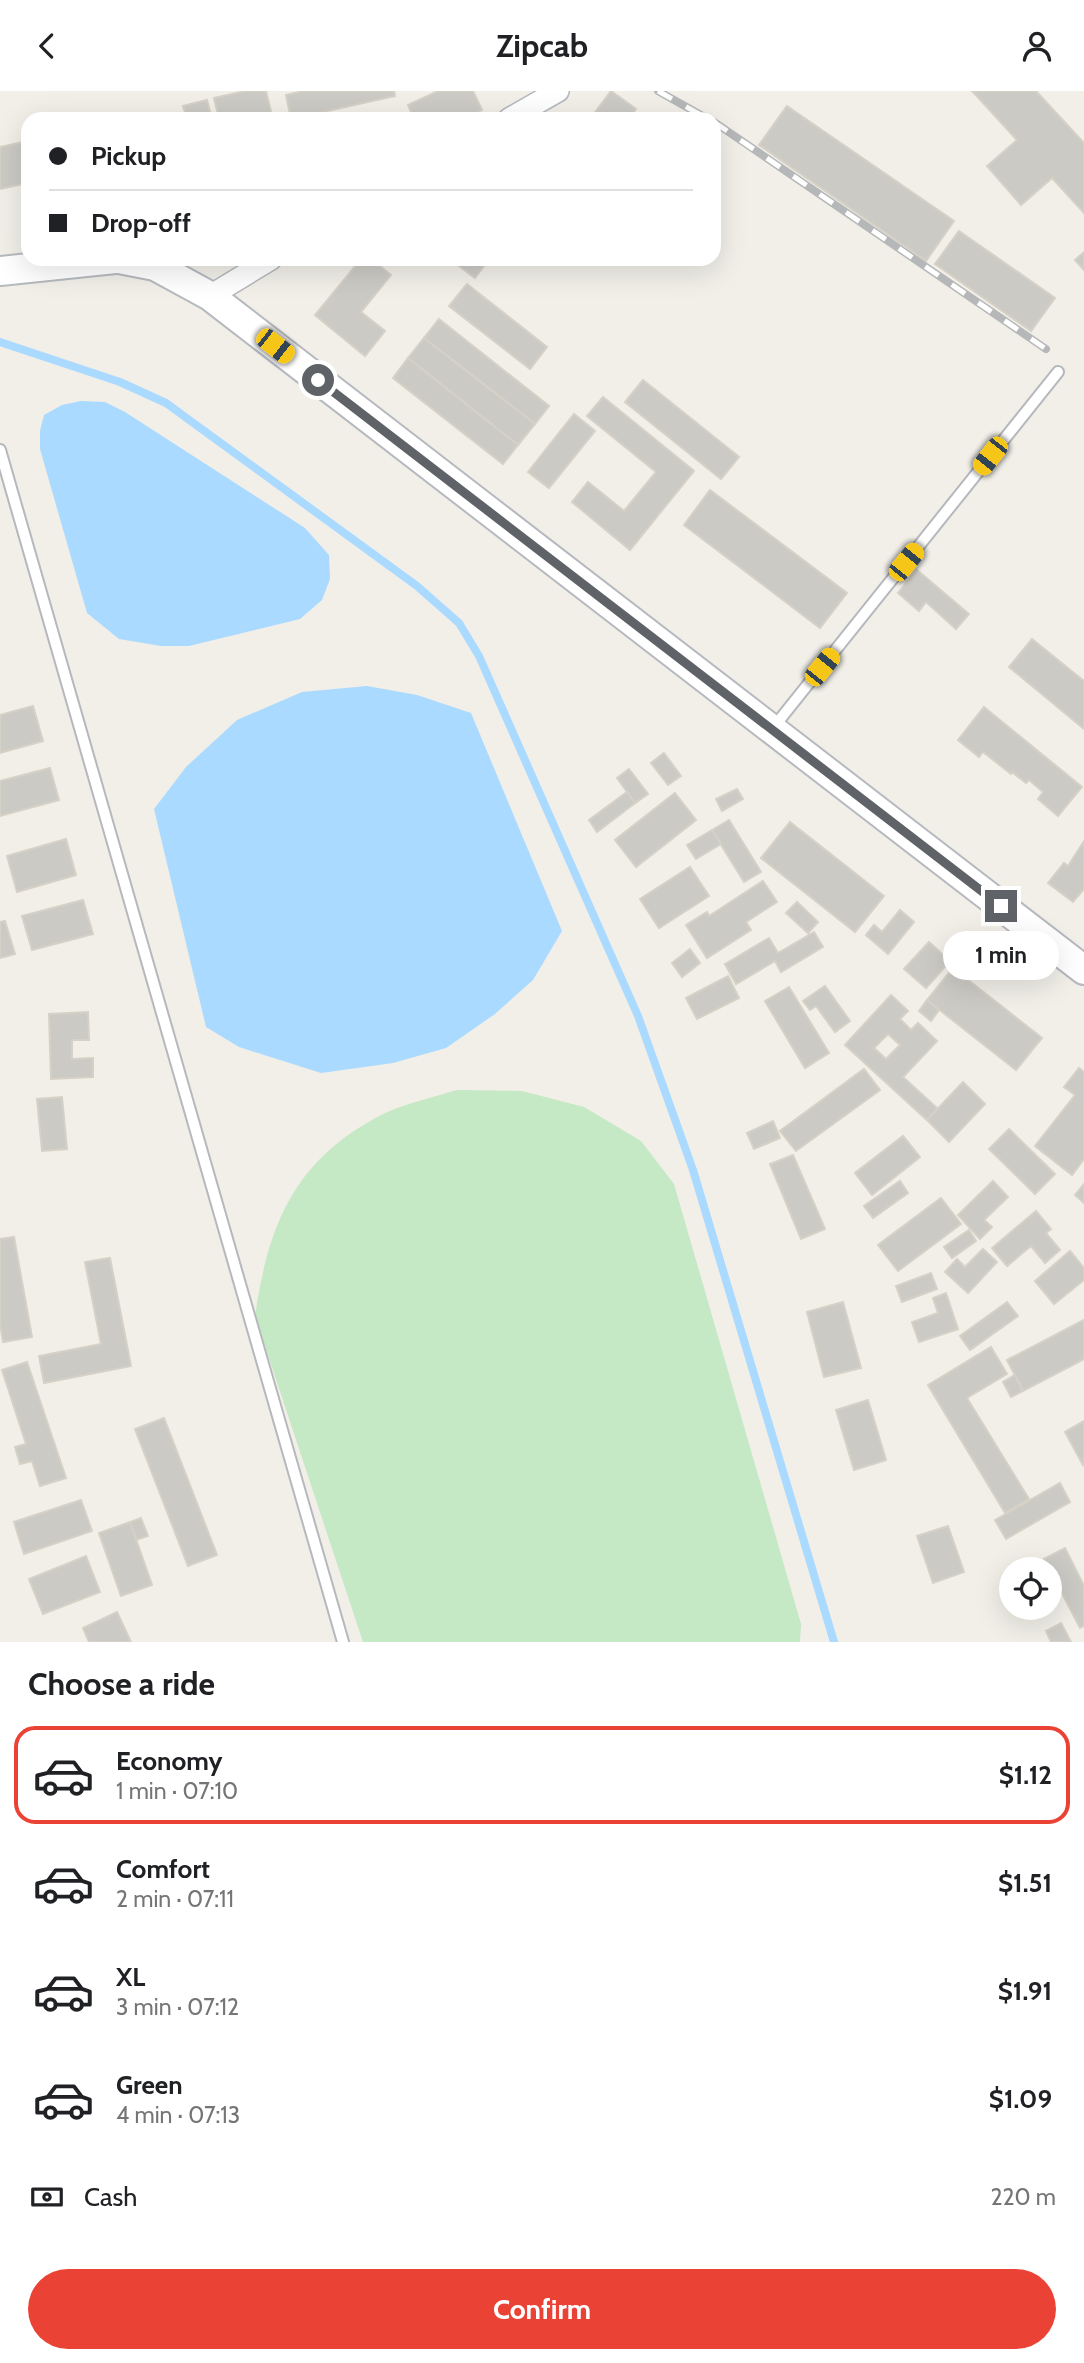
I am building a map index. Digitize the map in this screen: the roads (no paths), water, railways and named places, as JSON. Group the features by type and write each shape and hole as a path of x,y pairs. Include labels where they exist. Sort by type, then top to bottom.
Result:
{"main road":[{"path":"0,271 49,266"},
{"path":"155,266 210,296 1084,970"}],"street":[{"path":"521,112 558,91"},
{"path":"210,296 259,266"}],"lane":[{"path":"772,730 1058,372"},
{"path":"0,450 344,1642"}],"water":[{"path":"81,401 105,402 125,412 305,528 329,555 330,579 322,600 300,619 189,646 161,646 119,639 87,613 40,449 40,431 44,415 62,405"},
{"path":"367,686 417,695 471,713 562,931 533,980 495,1014 446,1048 393,1063 321,1073 239,1047 206,1027 154,809 186,767 237,720 302,692"}],"waterway":[{"path":"0,342 120,382 166,403 417,586 459,623 479,656 638,1016 693,1170 834,1642"}],"railway":[{"path":"658,91 696,112"},
{"path":"721,127 1046,349"}]}
